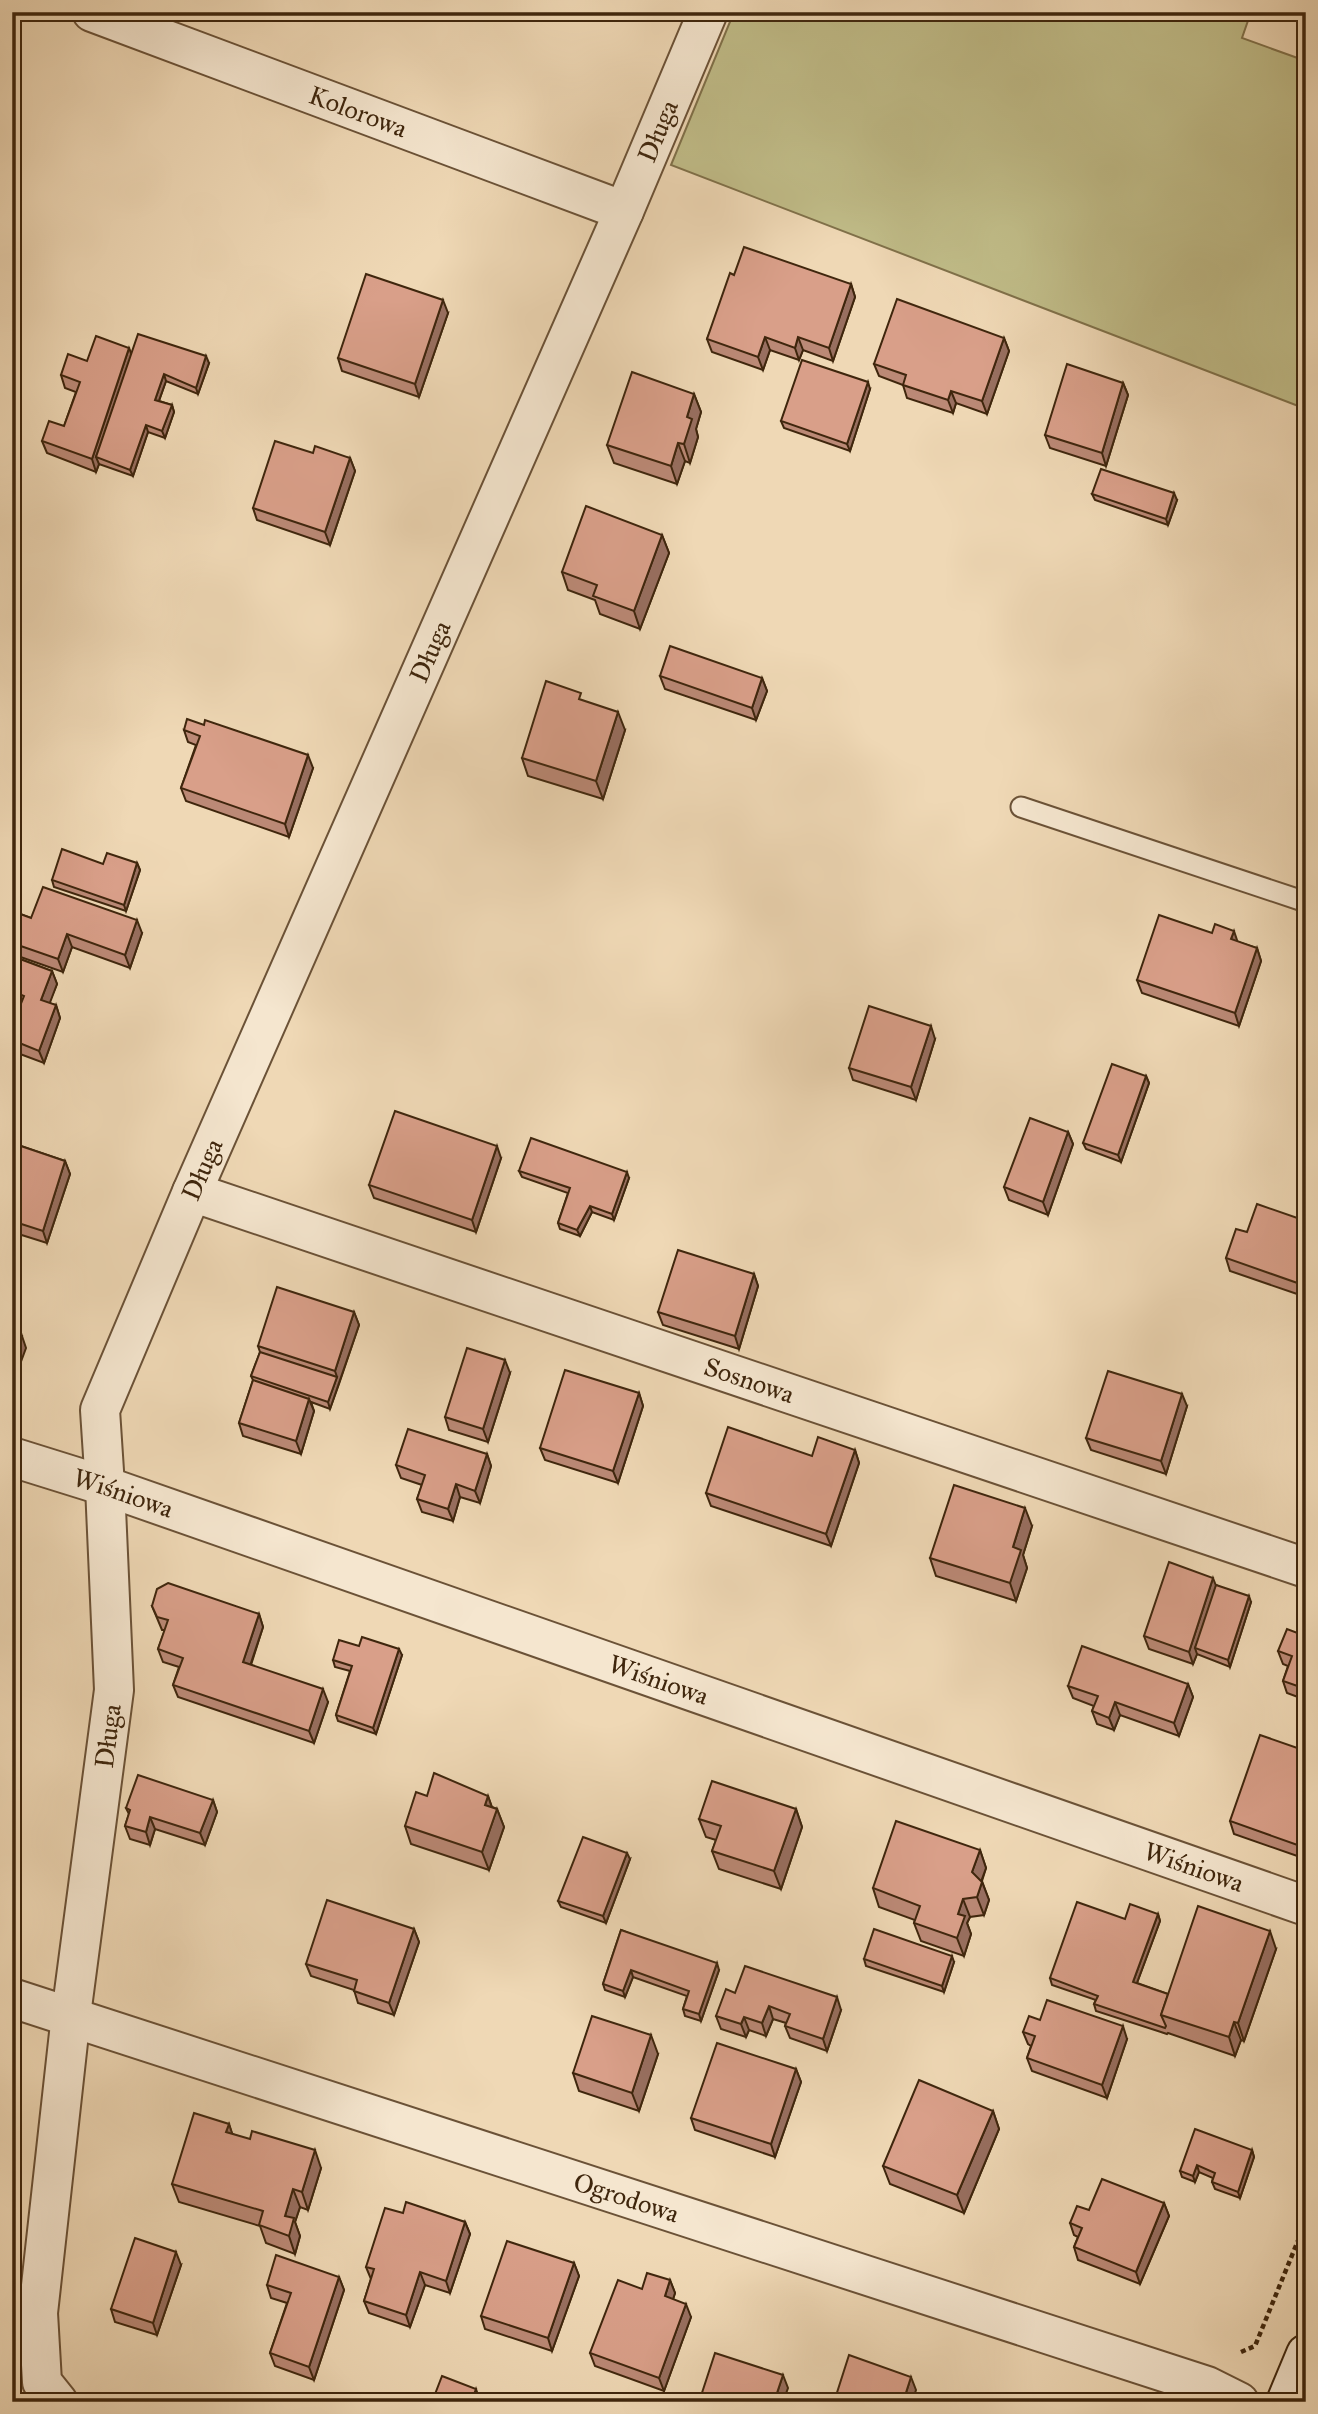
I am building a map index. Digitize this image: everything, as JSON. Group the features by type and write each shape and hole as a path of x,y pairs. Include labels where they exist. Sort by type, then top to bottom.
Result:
{"street":[{"name":"Kolorowa","path":"92,12 624,211"},
{"name":"Długa","path":"58,2402 42,2382 37,2314 71,2015 114,1689 100,1410 192,1192 624,211 708,12"},
{"name":"Sosnowa","path":"192,1192 1306,1568"},
{"name":"Wiśniowa","path":"12,1457 105,1486 1306,1906"},
{"name":"Ogrodowa","path":"12,1998 71,2015 1223,2394"},
{"path":"1286,2402 1306,2354"}],"lane":[{"path":"1021,807 1306,901"}],"path":[{"path":"1223,2394 1216,2362 1255,2346 1306,2221"}],"shaded area":[{"path":"734,12 1251,12 1242,38 1306,61 1306,409 671,165"}],"building":[{"path":"744,247 851,284 829,348 798,337 795,348 765,337 758,357 707,339 730,273 734,275"},
{"path":"366,274 443,300 415,384 338,358"},
{"path":"897,299 1004,338 982,401 951,391 948,400 903,385 906,375 874,364"},
{"path":"138,334 206,356 196,388 164,374 155,400 172,405 162,431 146,425 130,470 96,457"},
{"path":"96,336 129,348 92,459 42,441 49,421 64,426 80,382 61,375 68,354 87,361"},
{"path":"802,360 868,382 847,444 781,421"},
{"path":"1067,364 1123,383 1102,453 1045,435"},
{"path":"632,372 694,394 687,417 692,419 684,444 678,443 671,466 607,445"},
{"path":"275,441 313,453 315,446 350,458 325,532 253,508"},
{"path":"1101,469 1174,493 1166,519 1092,494"},
{"path":"586,506 662,535 634,611 593,596 597,585 562,572"},
{"path":"670,646 762,678 752,708 660,676"},
{"path":"546,681 581,693 579,699 618,712 596,781 522,758"},
{"path":"187,719 204,725 205,720 308,755 285,824 181,788 200,736 184,730"},
{"path":"62,849 103,864 107,853 137,863 124,905 52,880"},
{"path":"43,887 137,920 125,955 67,934 58,959 12,943 12,911 31,918"},
{"path":"1159,915 1212,933 1215,924 1234,931 1231,939 1257,948 1235,1013 1137,980"},
{"path":"12,956 52,971 41,1000 56,1005 39,1051 12,1040 12,1026 24,996 12,991"},
{"path":"869,1006 931,1026 911,1087 849,1068"},
{"path":"1112,1064 1146,1076 1118,1155 1083,1143"},
{"path":"395,1111 497,1146 472,1220 369,1185"},
{"path":"1030,1118 1068,1132 1043,1202 1004,1187"},
{"path":"531,1138 627,1172 612,1214 590,1206 577,1230 558,1223 570,1188 519,1171"},
{"path":"12,1143 65,1161 43,1231 12,1221"},
{"path":"1257,1204 1306,1221 1306,1286 1226,1258 1236,1229 1247,1232"},
{"path":"678,1250 754,1274 735,1336 658,1312"},
{"path":"277,1287 354,1312 335,1371 258,1346"},
{"path":"12,1332 22,1336 12,1361"},
{"path":"467,1348 505,1360 483,1429 445,1417"},
{"path":"260,1352 337,1377 328,1402 251,1376"},
{"path":"565,1370 639,1393 613,1471 540,1448"},
{"path":"1108,1371 1182,1394 1161,1461 1086,1438"},
{"path":"253,1380 309,1399 296,1441 239,1423"},
{"path":"728,1427 812,1456 818,1437 855,1450 826,1534 706,1493"},
{"path":"408,1429 487,1454 475,1491 456,1484 448,1509 417,1499 425,1475 396,1465"},
{"path":"954,1485 1025,1508 1013,1547 1021,1550 1010,1583 930,1558"},
{"path":"1169,1562 1213,1578 1189,1652 1144,1636"},
{"path":"168,1583 259,1614 243,1662 323,1689 309,1731 173,1685 183,1658 158,1649 168,1620 157,1617 152,1606 157,1589"},
{"path":"1216,1585 1249,1596 1228,1660 1195,1648"},
{"path":"1306,1619 1306,1689 1283,1681 1292,1656 1278,1651 1287,1629 1300,1634"},
{"path":"362,1637 399,1649 373,1728 336,1715 352,1666 333,1660 339,1640 359,1646"},
{"path":"1082,1646 1188,1684 1174,1723 1115,1702 1109,1718 1092,1711 1098,1696 1068,1686"},
{"path":"1260,1735 1306,1751 1306,1848 1230,1821"},
{"path":"434,1773 488,1796 485,1805 497,1809 482,1852 405,1826 416,1792 427,1796"},
{"path":"138,1775 213,1800 200,1833 150,1817 146,1832 125,1826 130,1810 126,1808"},
{"path":"712,1781 796,1809 774,1871 712,1851 721,1826 699,1819"},
{"path":"896,1821 980,1850 972,1872 982,1882 977,1897 963,1899 958,1914 965,1916 957,1938 914,1923 920,1906 873,1888"},
{"path":"583,1837 627,1853 603,1916 558,1901"},
{"path":"327,1900 414,1929 389,2003 354,1991 357,1980 306,1964"},
{"path":"1077,1902 1125,1919 1130,1904 1158,1914 1133,1982 1168,1994 1161,2015 1165,2028 1094,2004 1098,1996 1050,1978"},
{"path":"1198,1906 1270,1931 1238,2023 1234,2022 1229,2037 1161,2015"},
{"path":"874,1929 952,1956 942,1986 864,1959"},
{"path":"621,1930 717,1963 699,2014 683,2009 689,1991 631,1970 623,1991 603,1984"},
{"path":"745,1966 837,1997 823,2039 785,2026 790,2014 769,2006 762,2023 744,2017 741,2024 716,2016 726,1989 735,1993"},
{"path":"1047,2000 1123,2026 1102,2085 1027,2058 1035,2036 1023,2032 1029,2016 1040,2020"},
{"path":"592,2016 651,2035 632,2093 573,2073"},
{"path":"717,2043 796,2069 771,2144 691,2118"},
{"path":"919,2080 993,2111 957,2195 883,2166"},
{"path":"194,2113 229,2124 226,2132 250,2139 252,2131 315,2150 302,2192 293,2189 285,2216 294,2218 289,2236 259,2225 263,2211 172,2184"},
{"path":"1195,2129 1252,2150 1238,2192 1212,2182 1215,2173 1197,2165 1193,2176 1180,2171"},
{"path":"1102,2179 1164,2203 1136,2272 1074,2247 1082,2228 1070,2223 1077,2206 1089,2210"},
{"path":"406,2202 465,2222 446,2281 420,2272 406,2315 364,2301 374,2269 366,2267 385,2208 403,2213"},
{"path":"135,2238 176,2252 153,2323 111,2309"},
{"path":"507,2241 574,2263 548,2338 481,2316"},
{"path":"276,2255 339,2277 309,2367 270,2353 291,2293 267,2285"},
{"path":"647,2273 670,2280 665,2296 686,2304 659,2378 590,2353 618,2280 642,2289"},
{"path":"715,2353 783,2375 774,2402 699,2402"},
{"path":"849,2355 911,2377 903,2402 834,2402"},
{"path":"442,2376 476,2389 471,2402 432,2402"},
{"path":"12,2392 26,2397 25,2402 12,2402"},
{"path":"966,2396 982,2402 964,2402"}]}
